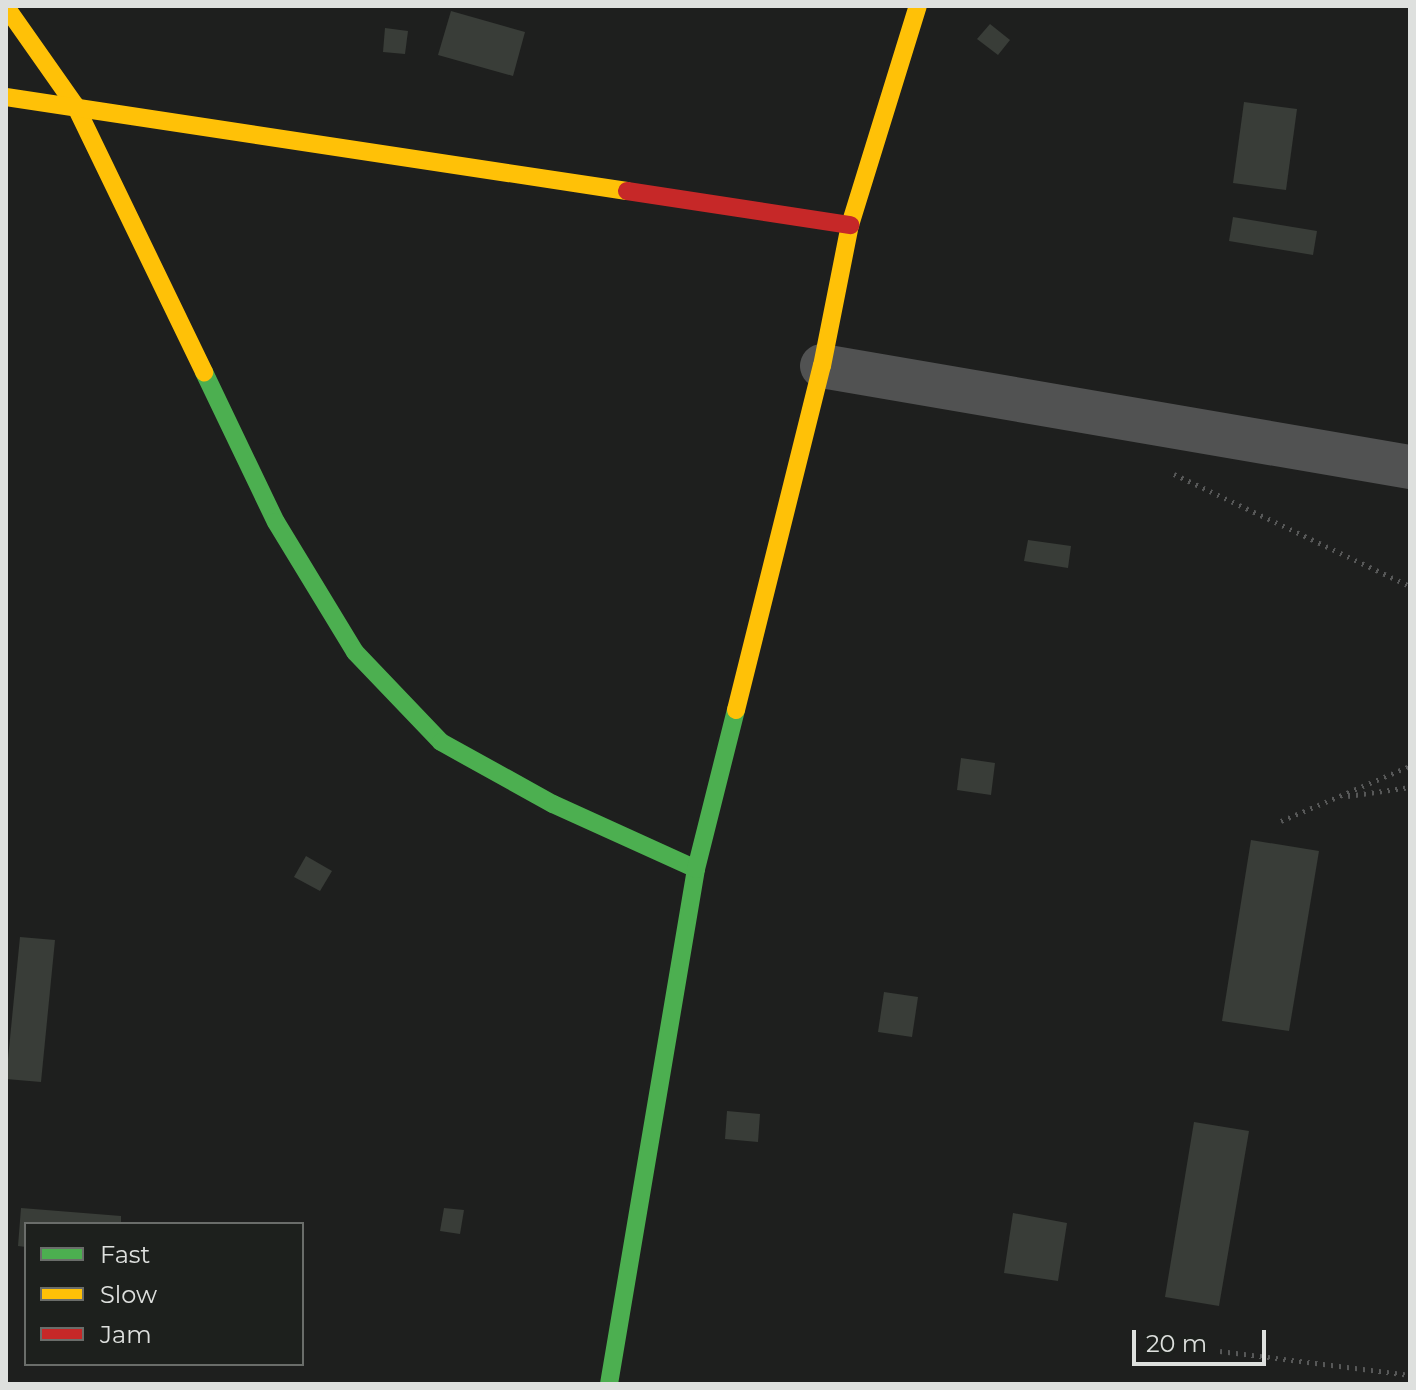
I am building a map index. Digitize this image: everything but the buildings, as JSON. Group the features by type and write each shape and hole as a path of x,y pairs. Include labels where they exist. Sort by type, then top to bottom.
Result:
{"street":[{"path":"609,1384 696,869 822,366 850,225 918,6"},
{"path":"6,7 75,105 276,522 355,652 441,742 553,804 696,869"},
{"path":"6,97 75,105 850,225"},
{"path":"822,366 1410,467"}],"path":[{"path":"1162,467 1410,586"},
{"path":"1281,821 1410,766"},
{"path":"1339,797 1410,787"},
{"path":"1220,1351 1410,1375"}],"traffic: fast":[{"path":"204,372 276,522 355,652 441,742 553,804 696,869"},
{"path":"609,1384 696,869 736,710"}],"traffic: slow":[{"path":"736,710 822,366 850,225 918,6"},
{"path":"6,7 75,105 204,372"},
{"path":"6,97 627,191"}],"traffic: jam":[{"path":"627,191 850,225"}]}
